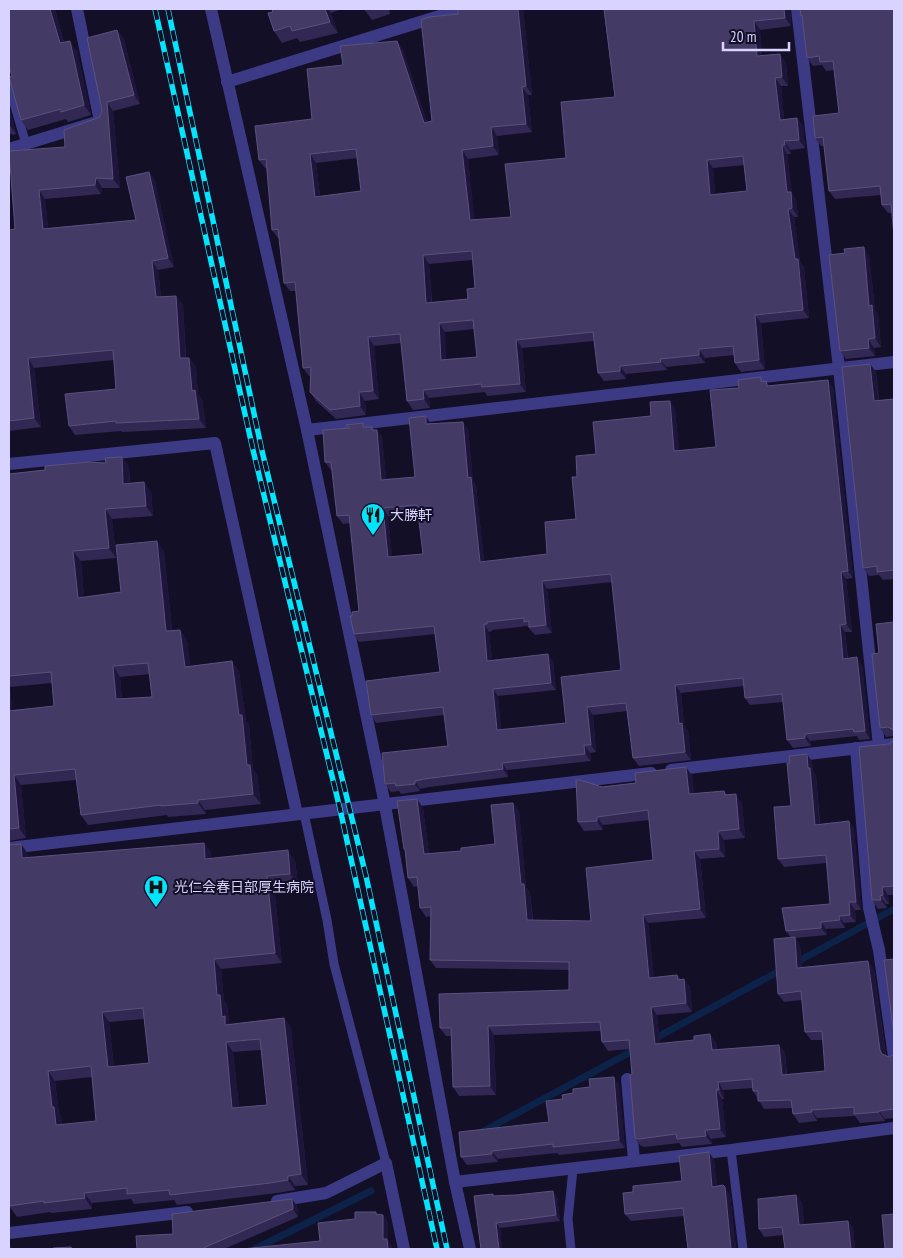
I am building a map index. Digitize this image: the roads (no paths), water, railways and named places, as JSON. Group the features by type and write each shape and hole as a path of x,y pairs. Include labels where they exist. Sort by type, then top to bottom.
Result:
{"street":[{"path":"9,149 100,121 77,9"},
{"path":"211,9 307,430 385,804 455,1182 470,1249"},
{"path":"227,82 462,9"},
{"path":"797,9 839,368 880,746"},
{"path":"307,430 894,362"},
{"path":"9,464 214,443 300,814"},
{"path":"9,848 894,744"},
{"path":"856,748 869,908 876,936 894,1057"},
{"path":"628,1079 634,1162"},
{"path":"455,1182 634,1162 894,1128"},
{"path":"268,1202 326,1193 386,1163 404,1249"},
{"path":"9,1233 199,1211"}],"lane":[{"path":"9,86 26,144"},
{"path":"300,814 327,920 334,964 386,1163"},
{"path":"731,1150 743,1249"},
{"path":"571,1249 568,1219 572,1168"}],"waterway":[{"path":"795,963 894,909"},
{"path":"652,1040 783,969"},
{"path":"480,1133 638,1048"},
{"path":"255,1249 371,1191"}],"railway":[{"path":"155,9 253,450 340,809 437,1249"},
{"path":"168,9 262,451 366,876 447,1249"}],"place":[{"name":"大勝軒","path":"373,536"},
{"name":"光仁会春日部厚生病院","path":"156,908"}]}
